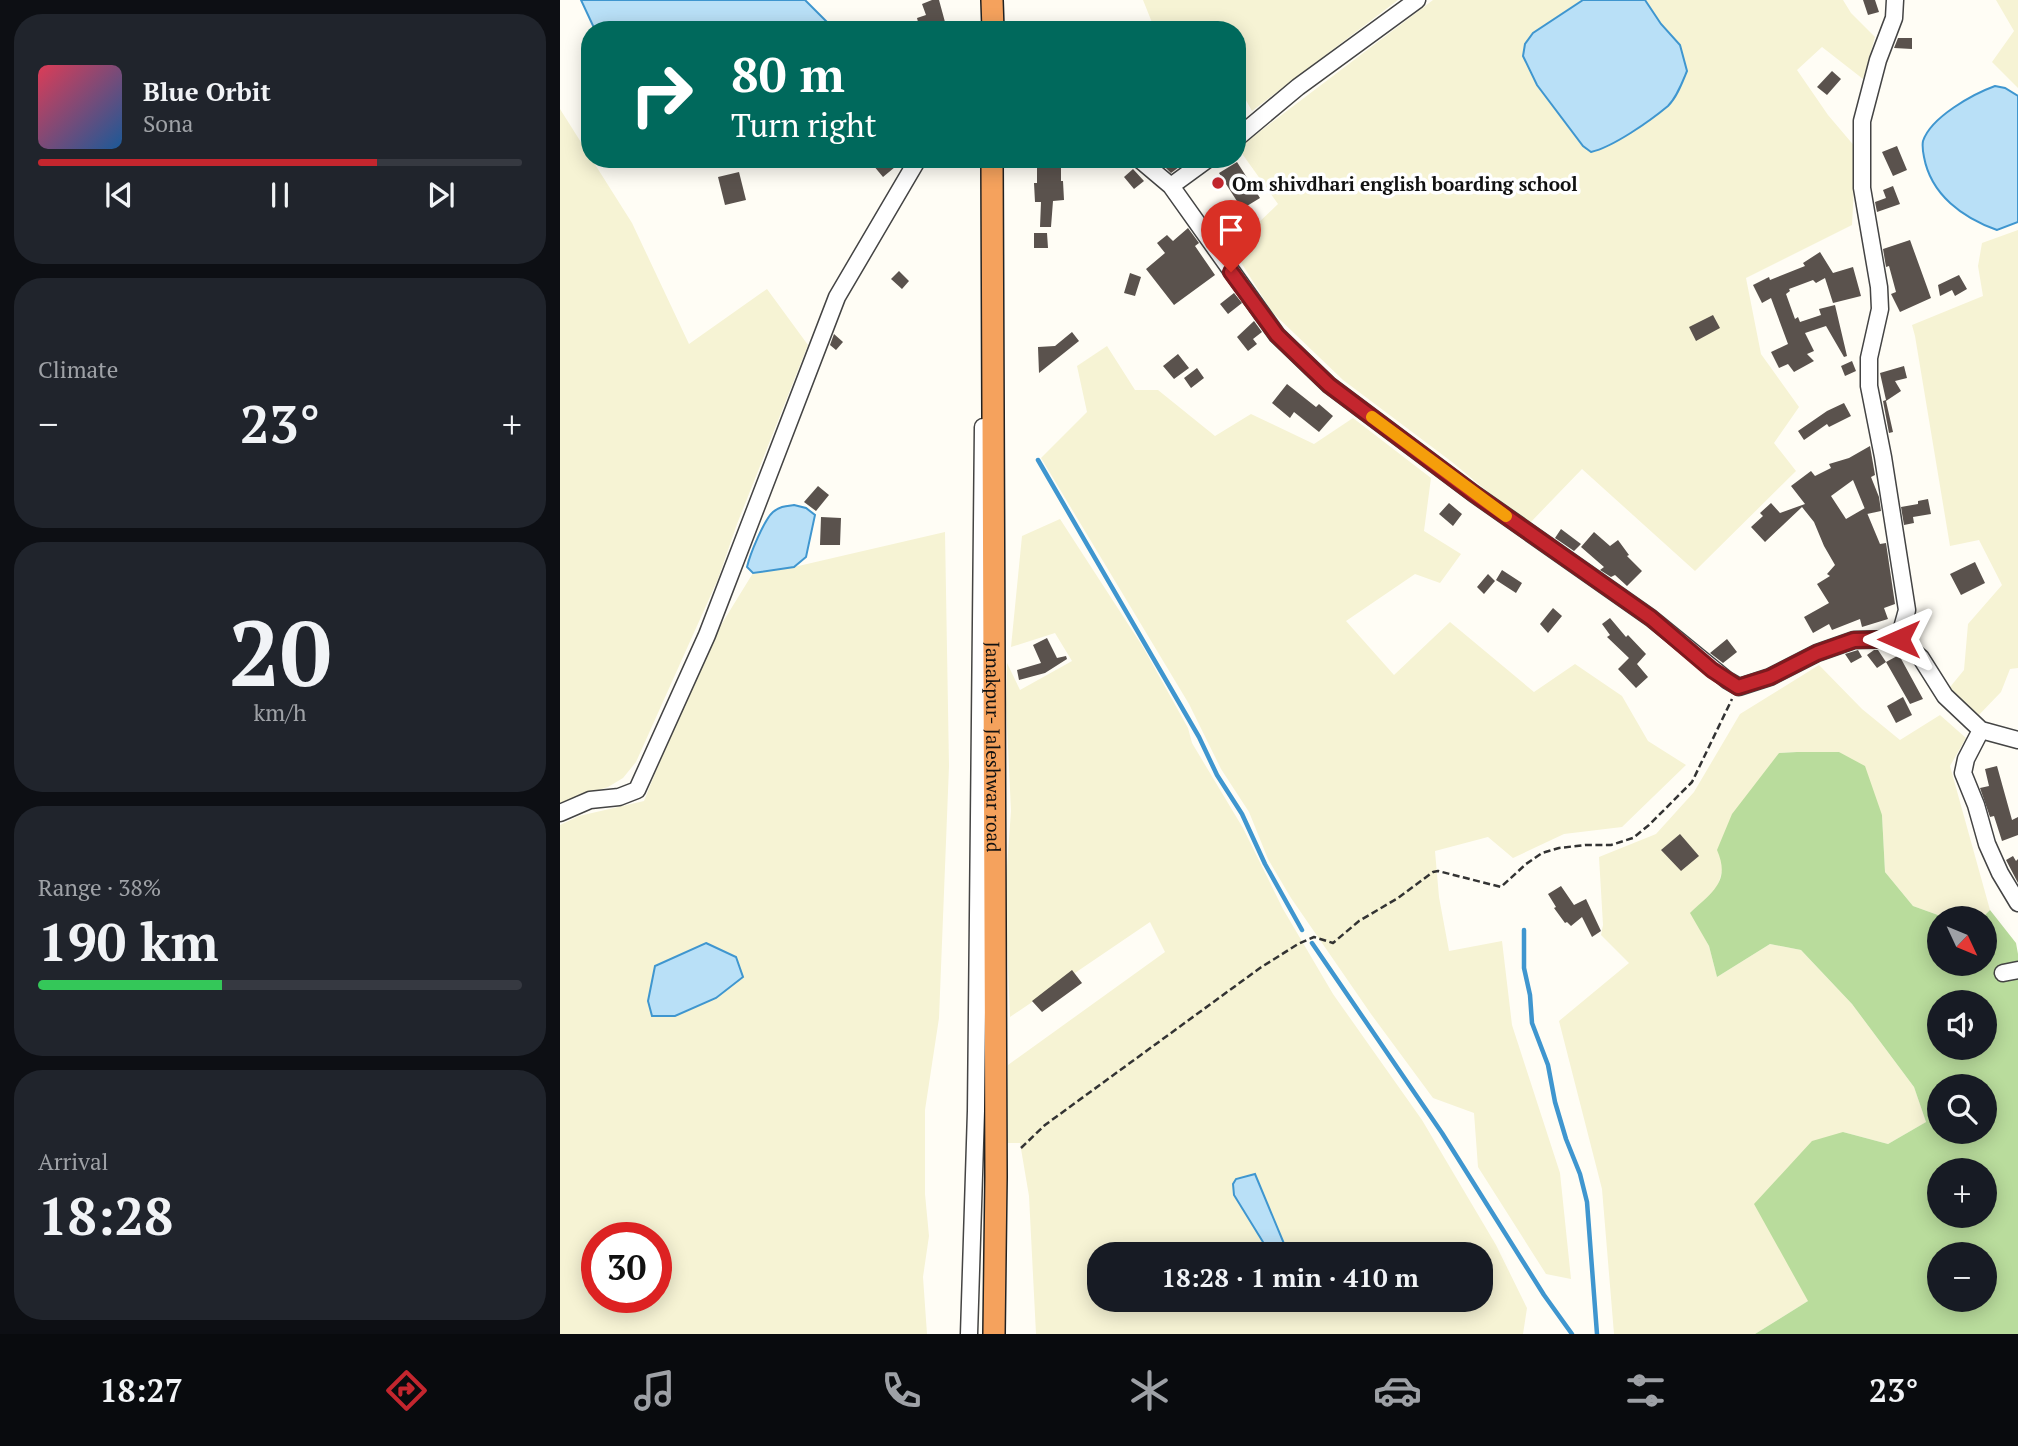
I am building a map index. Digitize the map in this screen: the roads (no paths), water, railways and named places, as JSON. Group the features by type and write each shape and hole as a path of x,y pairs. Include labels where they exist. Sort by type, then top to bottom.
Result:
{"highway":[{"path":"992,0 993,21"},
{"name":"Janakpur- Jaleshwar road","path":"990,168 996,1164 994,1334"}],"street":[{"path":"1246,130 1298,87 1417,0"},
{"path":"1895,0 1894,18 1878,60 1862,121 1862,188 1879,287 1880,309 1869,358 1869,386 1907,610 1899,639"},
{"path":"560,813 590,800 619,797 637,790 707,635 837,297 913,168"},
{"path":"969,1334 976,1111 983,438 990,168"},
{"path":"1150,168 1171,186 1277,335 1329,385 1473,493 1641,611 1712,670 1738,687 1770,677 1817,653 1854,640 1899,639 1921,658 1945,696 1981,730 2018,740"},
{"path":"1171,186 1196,168"},
{"path":"1981,730 1966,759 1963,773 1987,844 2000,873 2018,902"}],"water":[{"path":"581,0 805,0 826,21 591,21"},
{"path":"1583,0 1645,0 1661,24 1680,45 1687,71 1677,94 1668,106 1642,126 1591,152 1583,146 1537,85 1523,56 1525,44 1533,33"},
{"path":"1995,86 2005,88 2018,96 2018,222 1997,230 1961,212 1941,194 1928,171 1923,147 1927,132 1943,115"},
{"path":"794,505 806,508 815,515 806,557 794,567 753,573 747,567 769,516 776,510"},
{"path":"706,943 736,957 743,977 716,998 675,1016 652,1016 648,1001 655,966"},
{"path":"1255,1174 1283,1242 1263,1242 1234,1195 1233,1184 1236,1179"}],"waterway":[{"path":"1038,460 1199,737 1302,930"},
{"path":"1524,930 1524,968 1532,1023 1548,1065 1555,1102 1587,1202 1597,1334"},
{"path":"1312,943 1442,1133 1544,1295 1572,1334"}],"place":[{"name":"Om shivdhari english boarding school","path":"1218,183"}]}
